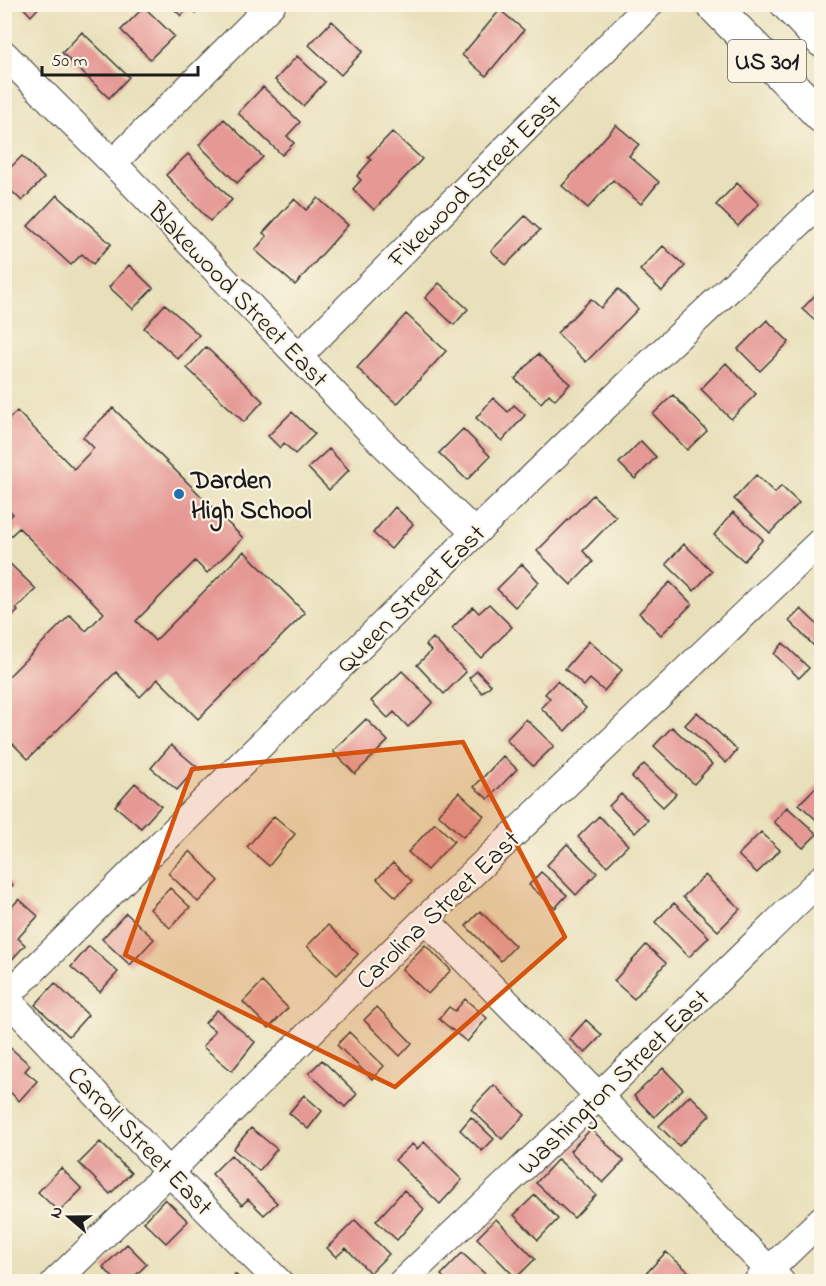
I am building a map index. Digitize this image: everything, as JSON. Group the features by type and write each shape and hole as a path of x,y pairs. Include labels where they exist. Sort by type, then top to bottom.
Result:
{"highway":[{"name":"US 301","path":"712,4 822,117"},
{"name":"US 301","path":"787,4 822,41"}],"street":[{"path":"113,163 272,4"},
{"name":"Fikewood Street East","path":"299,356 650,4"},
{"name":"Blakewood Street East","path":"4,54 113,163 371,432 475,533"},
{"name":"Queen Street East","path":"5,998 475,533 646,367 822,202"},
{"name":"Carolina Street East","path":"55,1281 169,1172 425,919 822,540"},
{"name":"Washington Street East","path":"402,1281 599,1096 822,878"},
{"path":"425,919 599,1096 770,1277 822,1219"},
{"name":"Carroll Street East","path":"5,998 169,1172 279,1281"}],"highlighted area":[{"path":"463,742 565,937 395,1087 125,955 192,769"}],"building":[{"path":"20,4 42,4 31,16"},
{"path":"169,4 203,4 196,13 189,7 181,16"},
{"path":"144,7 174,36 150,59 121,30"},
{"path":"500,10 524,30 486,76 462,55"},
{"path":"332,21 363,51 341,75 309,45"},
{"path":"82,32 129,77 109,98 62,53"},
{"path":"297,56 325,82 303,106 275,80"},
{"path":"263,87 300,122 287,136 294,143 282,155 238,113"},
{"path":"224,119 263,157 237,183 199,145"},
{"path":"616,125 639,144 629,156 659,182 641,204 613,180 588,208 562,186"},
{"path":"392,132 422,159 374,210 353,189 361,180 357,176 371,160 368,157"},
{"path":"188,154 232,200 210,221 166,175"},
{"path":"22,156 44,178 22,201 4,184 4,174"},
{"path":"737,183 759,204 738,226 716,205"},
{"path":"57,195 111,244 93,264 82,254 71,265 28,226"},
{"path":"318,198 348,225 295,285 255,250 267,236 263,233 294,199 306,210"},
{"path":"525,216 540,230 506,265 491,251"},
{"path":"663,246 685,266 662,291 640,270"},
{"path":"129,265 153,288 133,309 109,287"},
{"path":"439,283 468,309 454,325 425,298"},
{"path":"822,288 822,327 802,309"},
{"path":"618,289 638,309 586,362 557,333 591,299 601,308"},
{"path":"165,304 199,335 178,359 144,328"},
{"path":"406,314 446,351 397,404 357,368"},
{"path":"767,320 789,342 760,371 738,349"},
{"path":"206,347 263,401 244,422 187,368"},
{"path":"538,354 570,384 555,400 549,394 541,403 515,379"},
{"path":"726,363 756,394 731,419 701,389"},
{"path":"673,395 707,431 687,450 653,414"},
{"path":"493,398 508,412 514,405 525,415 502,441 476,418"},
{"path":"113,408 243,538 207,573 195,561 136,621 155,641 244,551 305,613 198,719 158,679 140,697 116,672 28,759 4,735 4,681 70,615 86,631 104,613 19,528 4,542 4,523 13,514 4,505 4,424 17,411 74,469 94,448 83,437"},
{"path":"292,412 315,434 295,454 284,443 280,448 268,436"},
{"path":"463,429 490,456 467,480 439,453"},
{"path":"641,441 656,457 635,479 619,463"},
{"path":"329,449 349,470 329,490 308,468"},
{"path":"756,475 775,493 781,486 799,503 770,533 734,499"},
{"path":"593,495 616,517 583,551 593,562 571,585 537,551"},
{"path":"395,507 413,524 391,549 373,533"},
{"path":"733,512 763,539 744,561 714,535"},
{"path":"684,544 712,571 694,591 666,564"},
{"path":"4,558 36,589 4,624"},
{"path":"522,564 539,582 515,607 497,589"},
{"path":"670,582 692,604 661,635 639,613"},
{"path":"489,604 512,627 481,658 452,628 473,607 479,613"},
{"path":"801,609 822,629 822,654 789,621"},
{"path":"433,638 466,672 444,694 417,665 431,651 426,645"},
{"path":"589,641 622,670 604,691 590,679 584,686 565,669"},
{"path":"783,643 809,668 799,678 774,654"},
{"path":"402,671 433,702 408,727 394,712 388,718 371,701"},
{"path":"477,671 491,685 482,693 469,678"},
{"path":"557,681 586,708 565,731 541,708 550,698 545,694"},
{"path":"697,712 737,750 726,763 685,725"},
{"path":"366,719 388,741 355,774 333,751"},
{"path":"526,719 554,746 533,766 506,740"},
{"path":"672,727 712,764 694,784 654,746"},
{"path":"171,745 197,767 177,790 151,768"},
{"path":"503,756 517,769 488,799 474,787"},
{"path":"644,764 676,794 663,807 632,777"},
{"path":"135,783 161,806 141,828 115,806"},
{"path":"818,785 822,788 822,825 799,804"},
{"path":"459,792 484,816 463,837 438,814"},
{"path":"621,794 648,820 635,833 609,806"},
{"path":"787,807 817,834 803,848 774,822"},
{"path":"274,816 295,834 269,866 247,847"},
{"path":"599,816 628,845 607,866 578,837"},
{"path":"435,823 454,841 427,870 408,852"},
{"path":"761,832 780,850 757,873 738,855"},
{"path":"567,844 597,873 576,895 547,865"},
{"path":"190,851 219,881 198,902 168,873"},
{"path":"393,863 412,881 396,897 377,879"},
{"path":"541,872 567,895 555,908 529,885"},
{"path":"705,875 740,909 718,931 683,897"},
{"path":"4,877 13,885 4,894"},
{"path":"170,888 190,907 170,928 150,909"},
{"path":"19,899 38,916 18,938 25,945 8,964 4,961 4,915"},
{"path":"674,903 709,937 689,957 655,922"},
{"path":"480,911 515,946 501,961 466,926"},
{"path":"126,913 154,939 130,965 102,939"},
{"path":"328,925 358,954 337,975 307,946"},
{"path":"425,945 451,970 428,994 402,969"},
{"path":"646,945 666,963 634,999 614,981"},
{"path":"89,946 118,972 100,992 71,967"},
{"path":"262,982 288,1008 269,1028 243,1002"},
{"path":"55,983 88,1015 69,1036 35,1005"},
{"path":"465,999 487,1018 467,1042 439,1019 449,1007 455,1011"},
{"path":"377,1007 412,1043 400,1056 364,1020"},
{"path":"217,1010 255,1042 232,1071 203,1047 215,1031 205,1023"},
{"path":"586,1020 602,1035 585,1053 569,1039"},
{"path":"349,1032 384,1066 372,1079 337,1045"},
{"path":"6,1044 30,1065 25,1071 37,1081 19,1101 5,1087"},
{"path":"322,1060 357,1094 345,1107 309,1073"},
{"path":"663,1068 683,1089 654,1117 634,1096"},
{"path":"494,1085 525,1115 502,1139 471,1109"},
{"path":"304,1095 322,1111 308,1129 289,1113"},
{"path":"690,1095 710,1115 679,1146 659,1126"},
{"path":"471,1117 494,1139 482,1151 460,1130"},
{"path":"251,1128 277,1149 259,1171 233,1149"},
{"path":"591,1129 624,1161 603,1183 570,1151"},
{"path":"100,1142 131,1173 110,1194 79,1163"},
{"path":"424,1142 462,1180 440,1204 395,1160 412,1144 417,1149"},
{"path":"231,1155 277,1203 264,1215 248,1199 242,1205 212,1174"},
{"path":"558,1159 596,1195 574,1218 536,1183"},
{"path":"61,1168 82,1189 59,1212 38,1192"},
{"path":"404,1190 424,1209 397,1240 376,1221"},
{"path":"535,1195 558,1219 538,1240 514,1215"},
{"path":"165,1199 188,1221 166,1243 144,1222"},
{"path":"496,1219 535,1259 516,1278 477,1238"},
{"path":"355,1220 389,1254 370,1273 346,1248 336,1257 327,1248"},
{"path":"127,1244 147,1264 129,1282 117,1282 103,1267"},
{"path":"666,1252 690,1273 683,1282 644,1282 641,1279"},
{"path":"462,1253 494,1282 448,1282 441,1275"},
{"path":"822,1268 822,1282 808,1282"},
{"path":"235,1274 244,1282 228,1282"}],"place":[{"name":"Darden High School","path":"179,494"}]}
